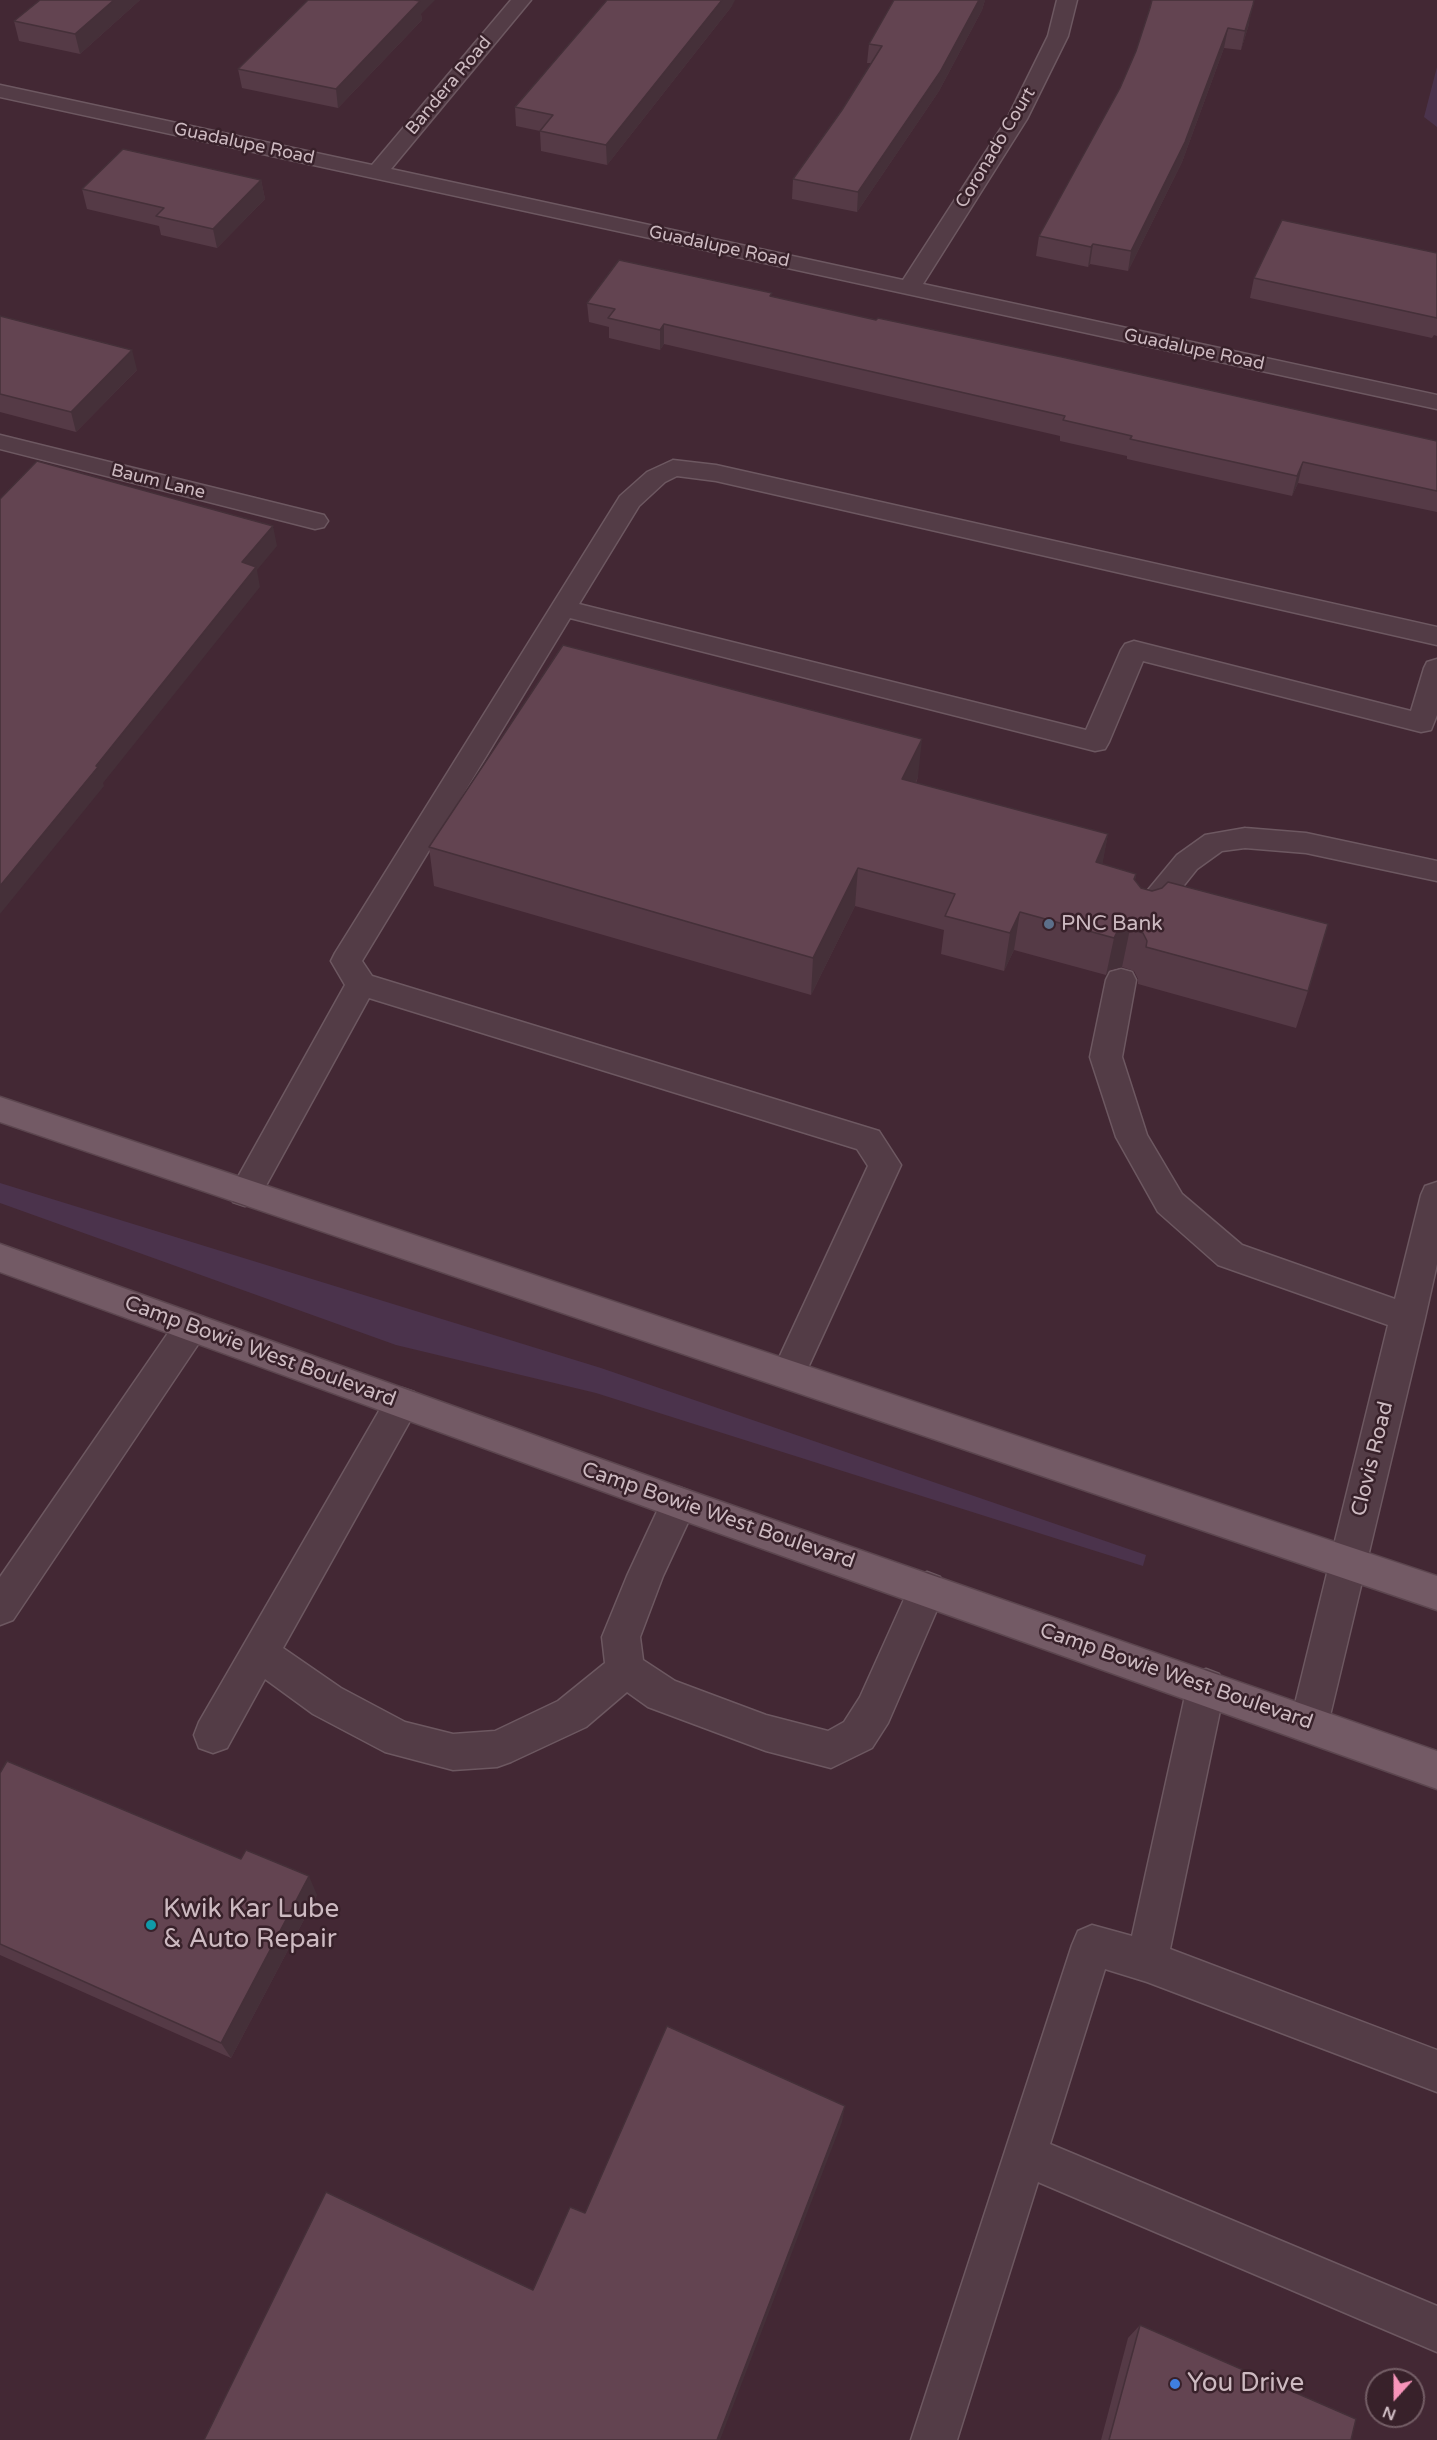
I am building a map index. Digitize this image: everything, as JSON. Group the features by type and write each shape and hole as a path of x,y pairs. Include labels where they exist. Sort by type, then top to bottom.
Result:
{"main road":[{"path":"0,1109 1437,1593"},
{"name":"Camp Bowie West Boulevard","path":"0,1258 679,1503 927,1588 1437,1770"}],"street":[{"name":"Bandera Road","path":"377,173 521,0"},
{"name":"Coronado Court","path":"909,288 1017,119 1058,36 1067,0"},
{"name":"Guadalupe Road","path":"0,91 1437,402"},
{"name":"Baum Lane","path":"10,451 315,521"},
{"path":"789,1373 885,1165 868,1140 361,984 346,961 629,501 656,477 673,468 716,473 1437,636"},
{"path":"563,608 1095,742 1134,650 1421,723 1437,668"},
{"path":"1143,916 1187,862 1215,842 1235,839 1306,843 1437,872"},
{"path":"1121,980 1106,1057 1132,1137 1170,1203 1230,1255 1408,1318"},
{"path":"245,1193 361,984"},
{"name":"Clovis Road","path":"1309,1724 1437,1195"},
{"path":"0,1608 191,1327"},
{"path":"213,1735 402,1403"},
{"path":"625,1670 621,1637 645,1576 679,1503"},
{"path":"625,1670 662,1694 766,1733 831,1750 858,1735 874,1710 927,1588"},
{"path":"259,1653 327,1701 399,1739 453,1752 497,1749 572,1714 625,1670"},
{"path":"1147,1961 1206,1687"},
{"path":"934,2440 1092,1944 1147,1961 1437,2071"},
{"path":"1025,2155 1437,2329"}],"shaded area":[{"path":"1437,67 1437,127 1424,117"},
{"path":"0,1183 601,1368 1146,1555 1143,1566 596,1393 396,1345 0,1203"}],"building":[{"path":"40,0 114,0 75,34 14,21"},
{"path":"308,0 420,1 336,89 238,69"},
{"path":"607,0 722,0 606,145 540,131 553,115 515,107"},
{"path":"894,0 979,0 940,72 858,192 793,179 842,110 882,46 869,44"},
{"path":"1152,0 1254,0 1245,31 1228,28 1185,142 1131,251 1093,244 1091,247 1039,236 1120,88 1136,51"},
{"path":"123,149 261,180 213,229 156,216 164,208 82,189"},
{"path":"1282,220 1437,253 1437,318 1254,278"},
{"path":"619,260 772,293 770,296 876,320 878,318 1062,357 1437,441 1437,491 1303,462 1297,476 1130,439 1132,436 1063,420 1065,416 664,324 660,330 608,318 615,309 587,303"},
{"path":"0,316 132,350 71,412 0,394"},
{"path":"37,461 273,526 242,562 256,567 96,766 98,767 0,886 0,499"},
{"path":"563,645 922,739 902,779 1108,834 1096,862 1136,874 1134,879 1141,888 1152,891 1162,888 1168,882 1328,924 1308,991 1146,947 1147,941 1143,933 1130,929 1117,932 1114,938 1020,912 1010,933 945,916 955,894 858,868 813,958 429,847"},
{"name":"Kwik Kar Lube & Auto Repair","path":"7,1761 241,1859 246,1850 309,1876 221,2043 0,1944 0,1773"},
{"path":"667,2026 845,2106 717,2440 204,2440 326,2192 533,2290 570,2207 585,2213"},
{"name":"You Drive","path":"1140,2325 1356,2419 1351,2440 1109,2440"}],"place":[{"name":"PNC Bank","path":"1049,924"},
{"name":"Kwik Kar Lube & Auto Repair","path":"151,1925"},
{"name":"You Drive","path":"1175,2384"}]}
